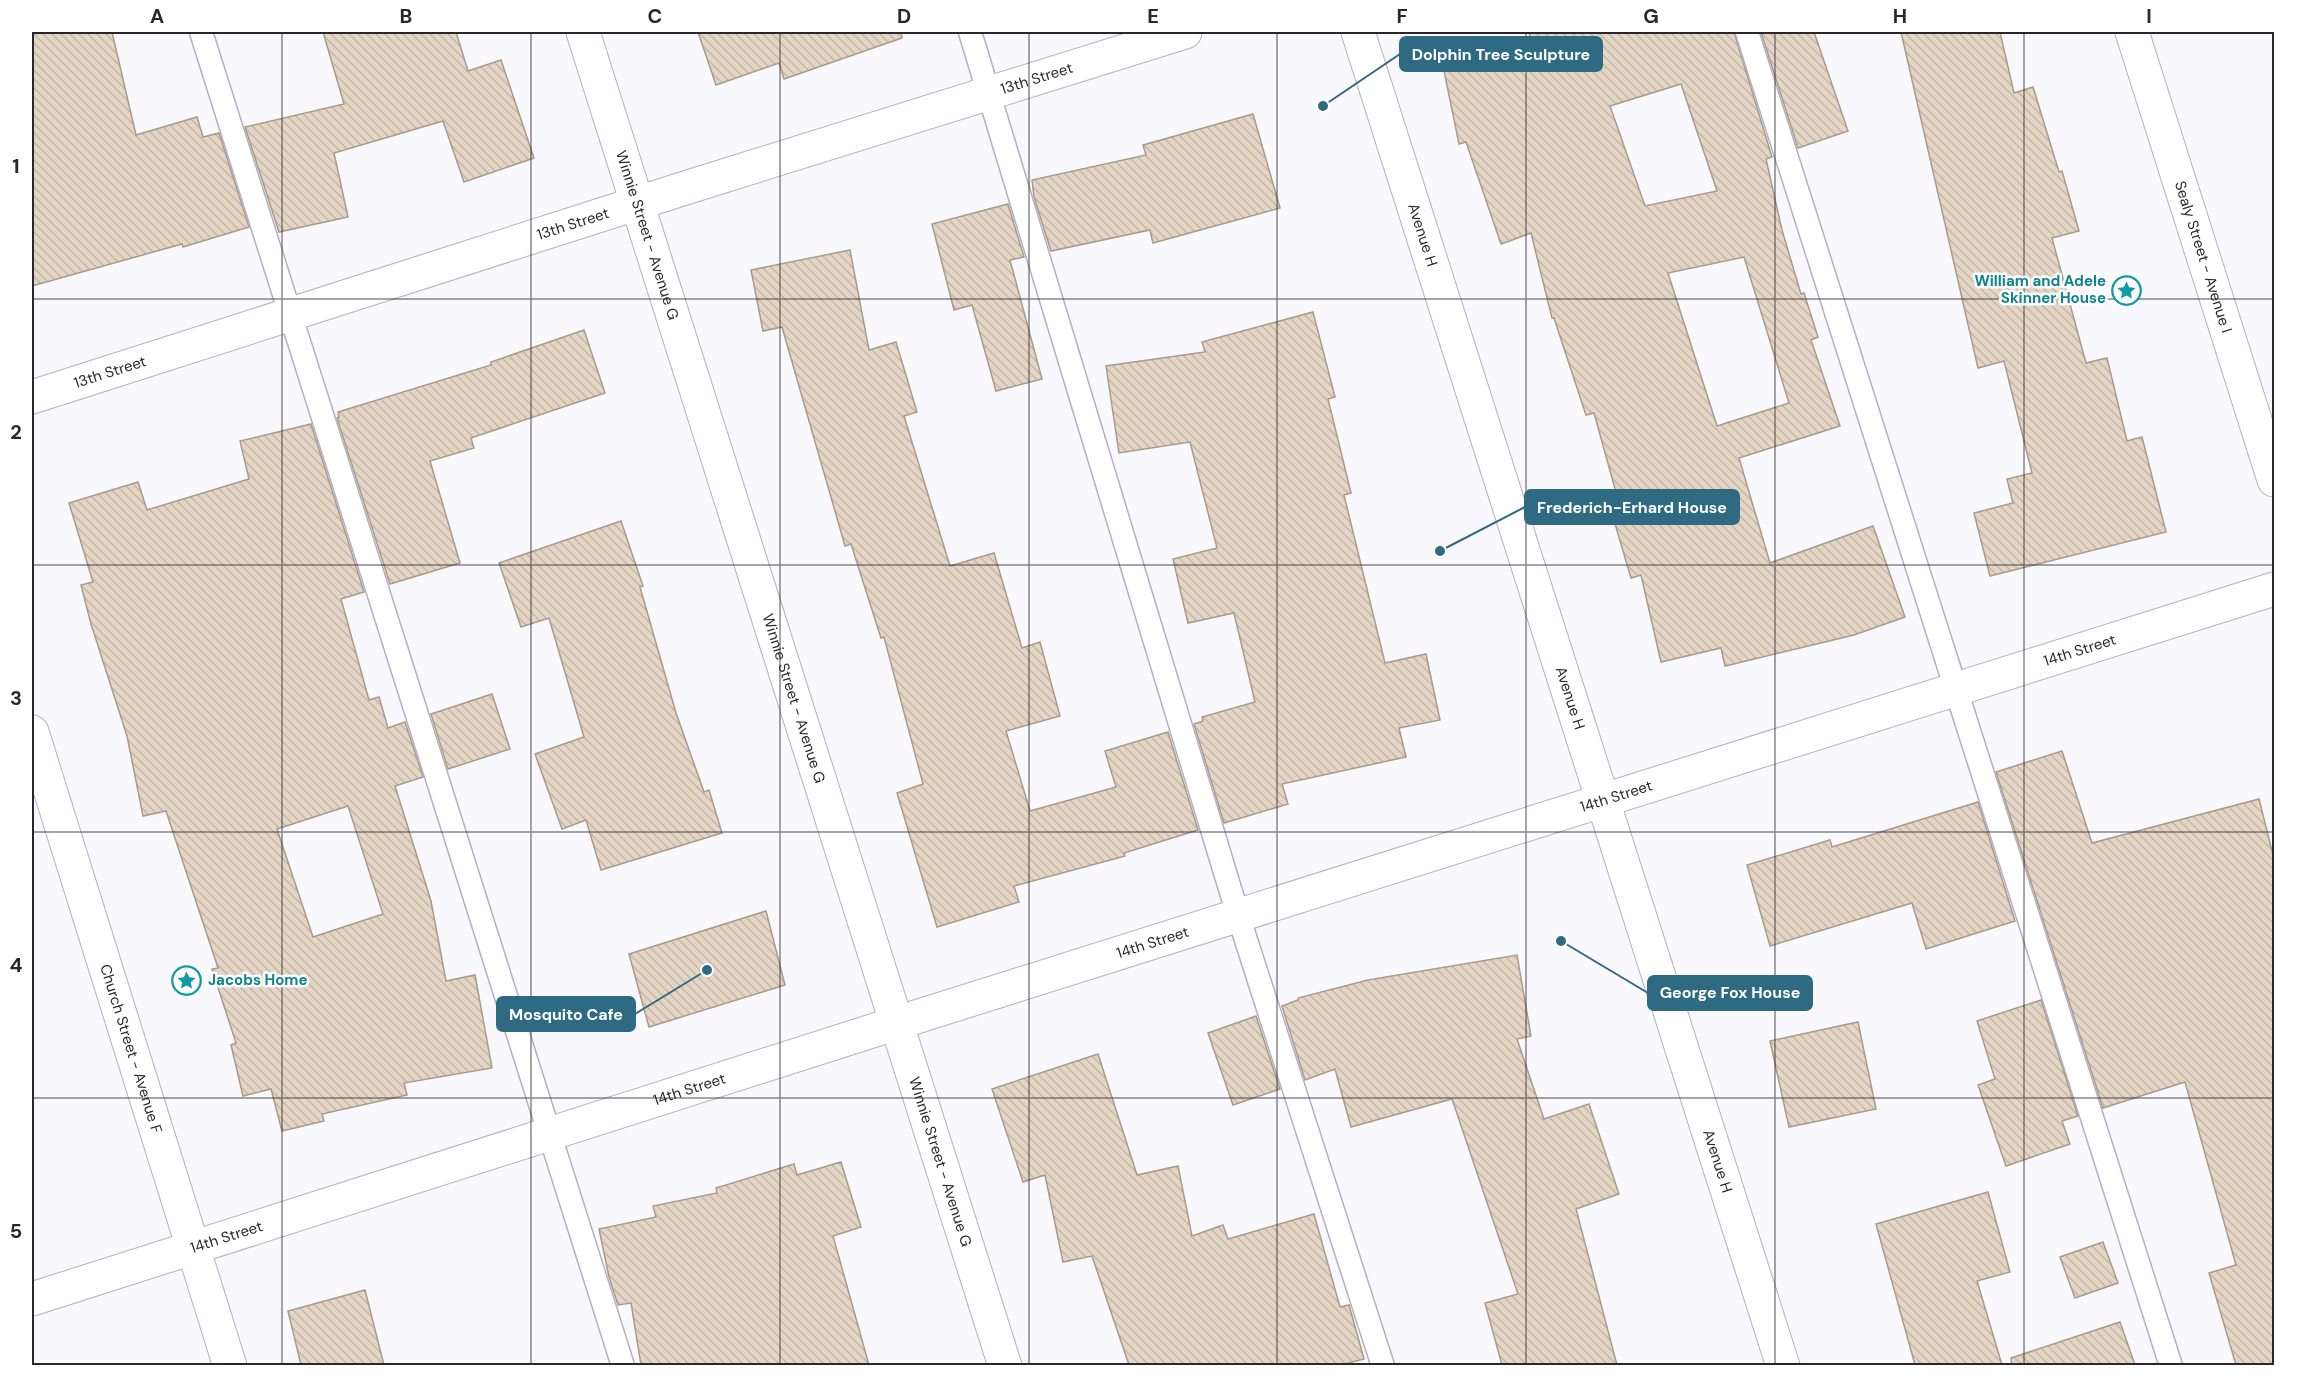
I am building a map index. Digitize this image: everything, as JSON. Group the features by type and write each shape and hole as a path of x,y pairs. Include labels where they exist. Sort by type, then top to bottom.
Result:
{"street":[{"name":"Winnie Street - Avenue G","path":"582,32 1005,1365"},
{"name":"13th Street","path":"32,397 638,203 1185,32"},
{"name":"Avenue H","path":"1358,32 1783,1365"},
{"name":"Sealy Street - Avenue I","path":"2132,32 2274,480"},
{"name":"14th Street","path":"32,1299 1238,915 2274,589"},
{"name":"Church Street - Avenue F","path":"32,732 231,1365"}],"lane":[{"path":"201,32 623,1365"},
{"path":"970,32 1238,915 1383,1365"},
{"path":"1747,32 2171,1365"}],"building":[{"path":"32,32 112,32 136,135 197,117 203,137 219,133 249,227 183,247 182,244 32,286"},
{"path":"323,32 456,32 468,71 501,60 534,158 464,182 443,121 334,153 348,217 279,232 245,127 344,104"},
{"path":"698,32 901,32 902,38 784,79 779,63 716,85"},
{"path":"1529,32 1734,32 1772,157 1766,159 1782,230 1801,294 1804,293 1818,337 1811,340 1840,426 1739,458 1770,563 1873,526 1905,617 1854,635 1725,666 1721,648 1661,662 1641,575 1631,578 1613,517 1622,514 1594,413 1586,415 1554,318 1552,318 1531,233 1501,244 1466,142 1459,144 1441,56 1530,37","holes":["1681,84 1717,191 1645,206 1610,106","1744,257 1789,403 1717,426 1668,273"]},
{"path":"1761,32 1814,32 1848,131 1798,148"},
{"path":"1901,32 2000,32 2014,93 2033,87 2059,172 2062,171 2079,231 2052,238 2086,363 2107,358 2127,441 2142,437 2166,532 1990,576 1974,513 2013,503 2007,479 2032,473 2004,361 1978,368"},
{"path":"1253,114 1280,208 1153,243 1150,230 1051,251 1034,197 1032,180 1146,155 1143,145"},
{"path":"1008,204 1024,257 1010,260 1042,379 996,391 972,305 954,310 932,224"},
{"path":"850,250 869,350 896,342 917,412 904,416 950,566 994,553 1022,648 1040,642 1060,716 1006,731 1030,811 1116,787 1105,751 1168,732 1198,830 1124,853 1125,856 1014,886 1019,902 937,927 897,793 923,784 884,637 881,638 851,544 845,546 782,327 763,331 751,270"},
{"path":"1313,312 1335,397 1328,399 1351,493 1344,495 1385,663 1426,654 1440,720 1399,728 1406,757 1282,784 1288,804 1224,823 1194,724 1203,721 1202,717 1255,702 1234,613 1188,623 1173,559 1217,548 1190,442 1119,453 1106,366 1205,352 1202,342"},
{"path":"584,330 605,393 471,438 474,448 430,461 460,563 390,584 337,418 339,417 338,412 491,365 491,362"},
{"path":"311,424 364,592 341,599 369,700 379,697 388,728 405,722 423,777 395,786 431,901 446,981 475,975 492,1068 404,1083 407,1095 322,1114 324,1121 282,1131 271,1089 243,1096 231,1045 236,1043 212,969 218,968 166,811 143,816 127,736 81,585 93,582 69,503 138,482 147,510 249,479 240,441","holes":["348,806 383,914 313,937 277,829"]},
{"path":"621,521 643,586 640,587 676,713 704,792 709,790 722,833 601,870 586,820 562,829 535,754 584,737 549,618 521,627 499,563"},
{"path":"492,694 510,749 448,769 431,714"},
{"path":"2062,751 2092,843 2259,799 2274,859 2274,1365 2236,1365 2209,1273 2236,1265 2185,1082 2103,1108 1996,772"},
{"path":"1978,802 2015,921 1926,949 1912,903 1770,946 1747,865 1830,840 1832,847"},
{"path":"766,911 785,985 649,1027 629,954"},
{"path":"1517,955 1531,1036 1517,1039 1544,1119 1589,1104 1619,1194 1576,1209 1617,1365 1502,1365 1485,1303 1518,1294 1452,1099 1351,1127 1335,1069 1305,1080 1282,1006 1298,998 1368,980"},
{"path":"2041,1000 2078,1116 2062,1121 2070,1144 2006,1166 1978,1085 1995,1079 1977,1021"},
{"path":"1256,1016 1280,1089 1233,1105 1208,1033"},
{"path":"1858,1022 1876,1109 1789,1127 1770,1041"},
{"path":"1098,1054 1137,1175 1178,1166 1192,1236 1223,1225 1228,1239 1314,1214 1340,1307 1349,1305 1364,1359 1341,1365 1129,1365 1092,1256 1063,1262 1045,1175 1023,1182 992,1089"},
{"path":"841,1162 861,1227 833,1236 869,1365 641,1365 631,1303 618,1305 609,1277 599,1229 656,1217 653,1206 717,1193 716,1188 794,1164 797,1175"},
{"path":"1988,1192 2010,1272 1977,1281 2002,1365 1915,1365 1876,1224"},
{"path":"2103,1242 2118,1283 2075,1298 2060,1257"},
{"path":"365,1290 384,1365 301,1365 288,1311"},
{"path":"2120,1322 2135,1365 2012,1365 2011,1358"}],"place":[{"name":"Dolphin Tree Sculpture","path":"1323,106"},
{"name":"William and Adele Skinner House","path":"2127,290"},
{"name":"Frederich-Erhard House","path":"1440,551"},
{"name":"George Fox House","path":"1561,941"},
{"name":"Mosquito Cafe","path":"707,970"},
{"name":"Jacobs Home","path":"187,980"}]}
